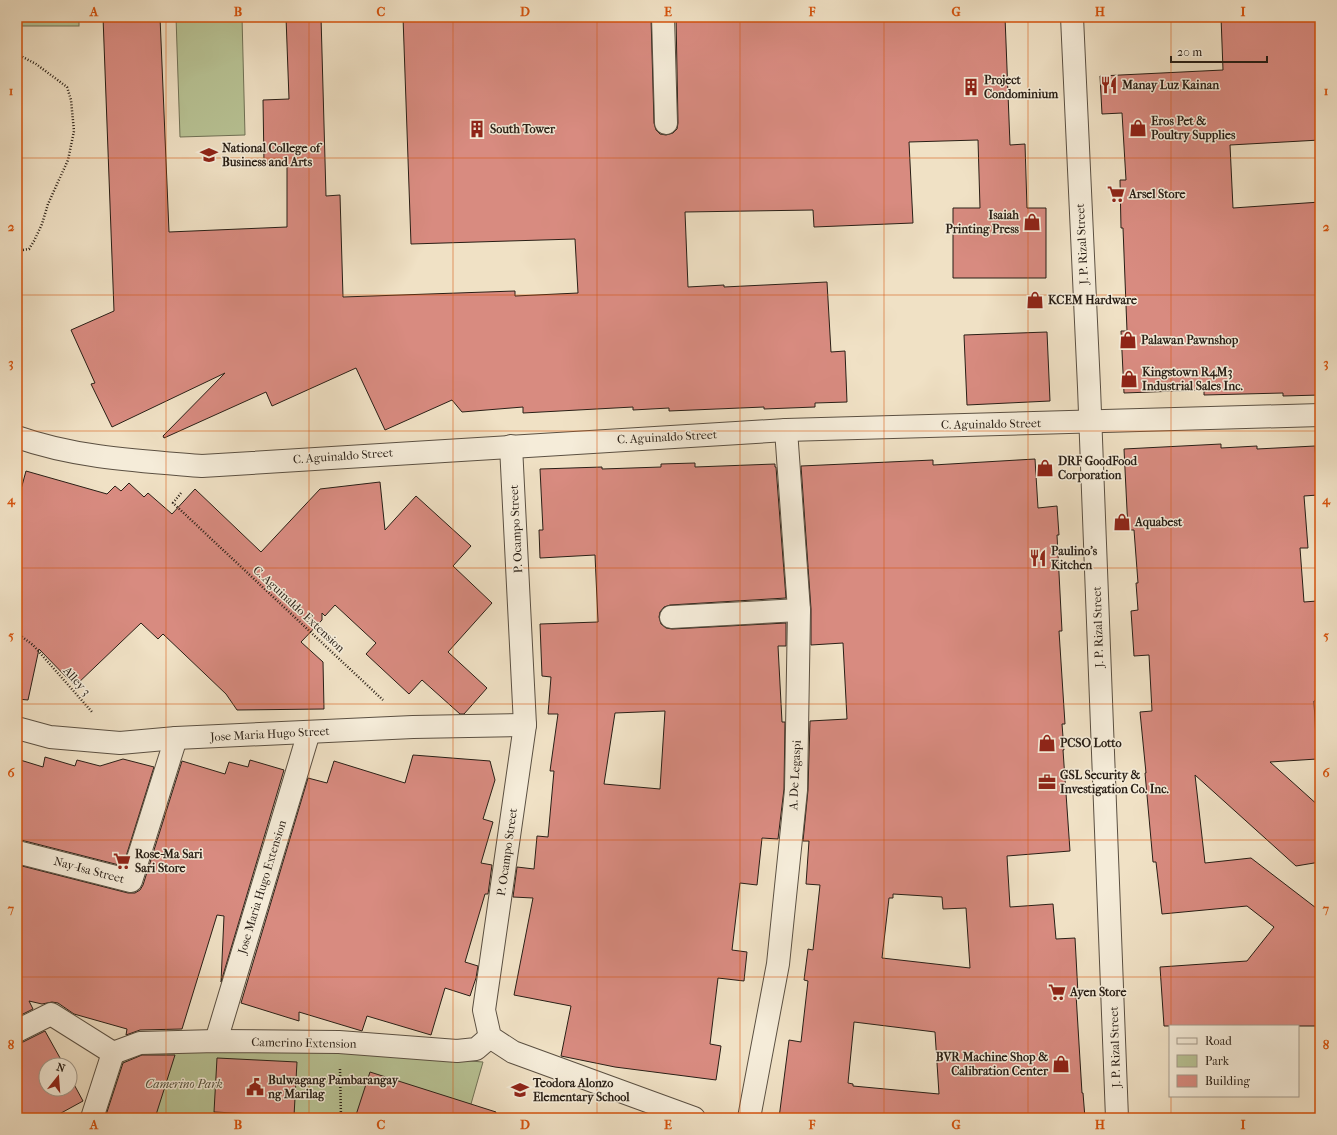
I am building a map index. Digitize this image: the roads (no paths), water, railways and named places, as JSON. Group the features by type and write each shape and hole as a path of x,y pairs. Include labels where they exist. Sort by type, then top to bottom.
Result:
{"street":[{"path":"663,17 666,123"},
{"name":"J. P. Rizal Street","path":"1072,17 1090,422 1117,1118"},
{"name":"C. Aguinaldo Street","path":"17,436 33,442 83,453 133,460 202,466 786,430 1320,415"},
{"name":"A. De Legaspi","path":"749,1118 778,964 796,790 799,610 786,430"},
{"name":"P. Ocampo Street","path":"490,1037 484,1010 525,725 512,446"},
{"path":"671,617 799,610"},
{"name":"Jose Maria Hugo Street","path":"17,728 50,737 120,743 176,738 309,732 525,725"},
{"name":"Jose Maria Hugo Extension","path":"216,1041 309,732"},
{"name":"Nay-Isa Street","path":"17,852 131,881 176,738"},
{"path":"17,1031 51,1014 113,1053 92,1118"},
{"path":"490,1037 513,1052 694,1118"},
{"name":"Camerino Extension","path":"113,1053 140,1043 216,1041 339,1042 457,1051 476,1049 490,1037"}],"place":[{"name":"Manay Luz Kainan","path":"1109,85"},
{"name":"Project Condominium","path":"971,87"},
{"name":"Eros Pet & Poultry Supplies","path":"1138,128"},
{"name":"South Tower","path":"477,129"},
{"name":"National College of Business and Arts","path":"209,155"},
{"name":"Arsel Store","path":"1116,194"},
{"name":"Isaiah Printing Press","path":"1032,222"},
{"name":"KCEM Hardware","path":"1035,300"},
{"name":"Palawan Pawnshop","path":"1128,340"},
{"name":"Kingstown R4M3 Industrial Sales Inc.","path":"1129,379"},
{"name":"DRF GoodFood Corporation","path":"1045,468"},
{"name":"Aquabest","path":"1122,522"},
{"name":"Paulino's Kitchen","path":"1038,558"},
{"name":"PCSO Lotto","path":"1047,743"},
{"name":"GSL Security & Investigation Co. Inc.","path":"1047,782"},
{"name":"Rose-Ma Sari Sari Store","path":"122,861"},
{"name":"Ayen Store","path":"1057,992"},
{"name":"BVR Machine Shop & Calibration Center","path":"1061,1064"},
{"name":"Bulwagang Pambarangay ng Marilag","path":"255,1087"},
{"name":"Teodora Alonzo Elementary School","path":"520,1090"}],"park label":[{"name":"Camerino Park","path":"184,1084"}]}
